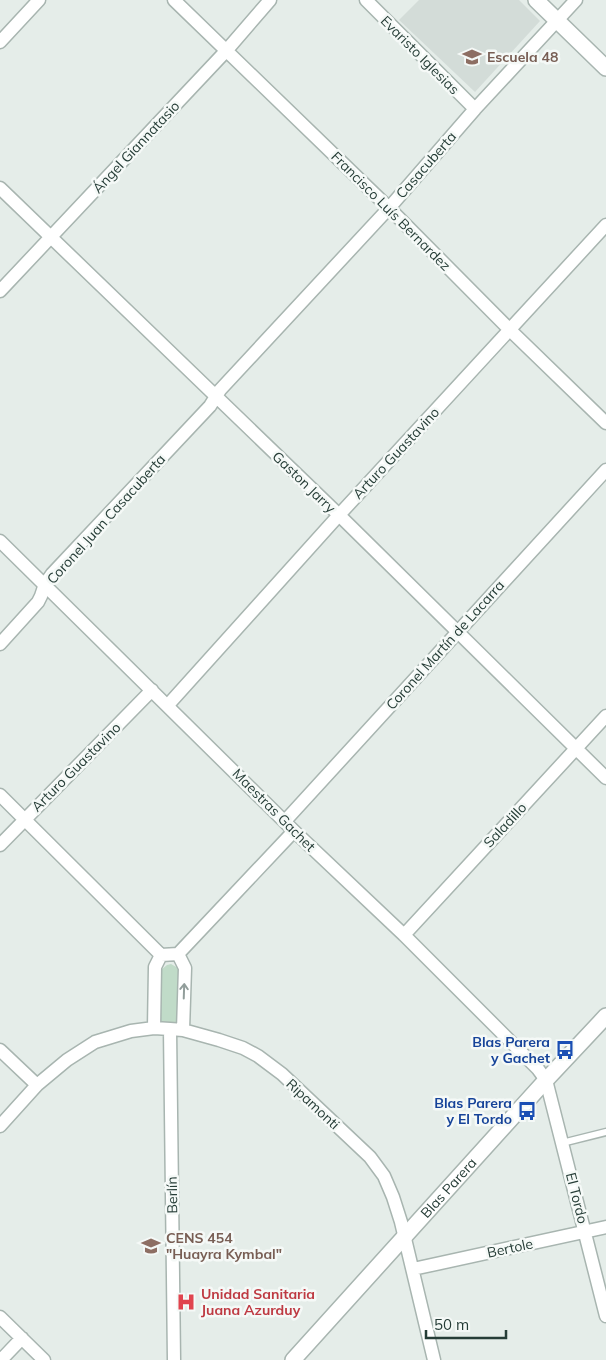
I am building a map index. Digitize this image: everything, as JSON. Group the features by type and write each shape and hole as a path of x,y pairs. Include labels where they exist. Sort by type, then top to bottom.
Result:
{"street":[{"path":"0,42 39,0"},
{"name":"Francisco Luís Bernardez","path":"174,0 389,208 510,330 606,423"},
{"name":"Ángel Giannatasio","path":"0,291 226,51 270,0"},
{"name":"Evaristo Iglesias","path":"366,0 475,110"},
{"path":"536,0 606,68"},
{"name":"Casacuberta","path":"216,396 389,208 475,110 576,0"},
{"name":"Gaston Jarry","path":"0,188 339,515 606,778"},
{"name":"Arturo Guastavino","path":"168,705 339,515 606,225"},
{"name":"Coronel Juan Casacuberta","path":"0,644 38,602 44,584 52,574 210,406 216,396"},
{"name":"Coronel Martín de Lacarra","path":"178,954 457,632 606,470"},
{"name":"Maestras Gachet","path":"0,541 289,826 404,935 538,1069 546,1080"},
{"name":"Arturo Guastavino","path":"0,844 152,690"},
{"name":"Saladillo","path":"404,935 606,716"},
{"path":"0,795 161,955 178,954 185,968 183,1030"},
{"path":"154,1028 155,967 161,955"},
{"name":"Blas Parera","path":"294,1360 606,1016"},
{"path":"0,1126 37,1085 67,1060 95,1042 131,1031 154,1028 170,1029"},
{"name":"Ripamonti","path":"170,1029 183,1030 220,1040 258,1056 282,1074 370,1157 384,1176 393,1197 405,1237 434,1360"},
{"name":"Berlín","path":"170,1029 174,1360"},
{"path":"0,1050 37,1085"},
{"name":"El Tordo","path":"546,1080 606,1316"},
{"name":"Bertole","path":"413,1269 606,1227"},
{"path":"0,1317 44,1360"},
{"path":"1,1360 22,1338"}],"lane":[{"path":"562,1143 606,1132"}],"shaded area":[{"name":"Escuela 48","path":"419,0 519,0 540,21 475,92 399,20"}],"green space":[{"path":"171,964 178,968 181,973 179,1020 176,1023 164,1025 159,1018 161,970"}],"place":[{"name":"Escuela 48","path":"472,57"},
{"name":"Blas Parera y Gachet","path":"565,1050"},
{"name":"Blas Parera y El Tordo","path":"527,1111"},
{"name":"CENS 454 \"Huayra Kymbal\"","path":"151,1246"},
{"name":"Unidad Sanitaria Juana Azurduy","path":"186,1302"}]}
